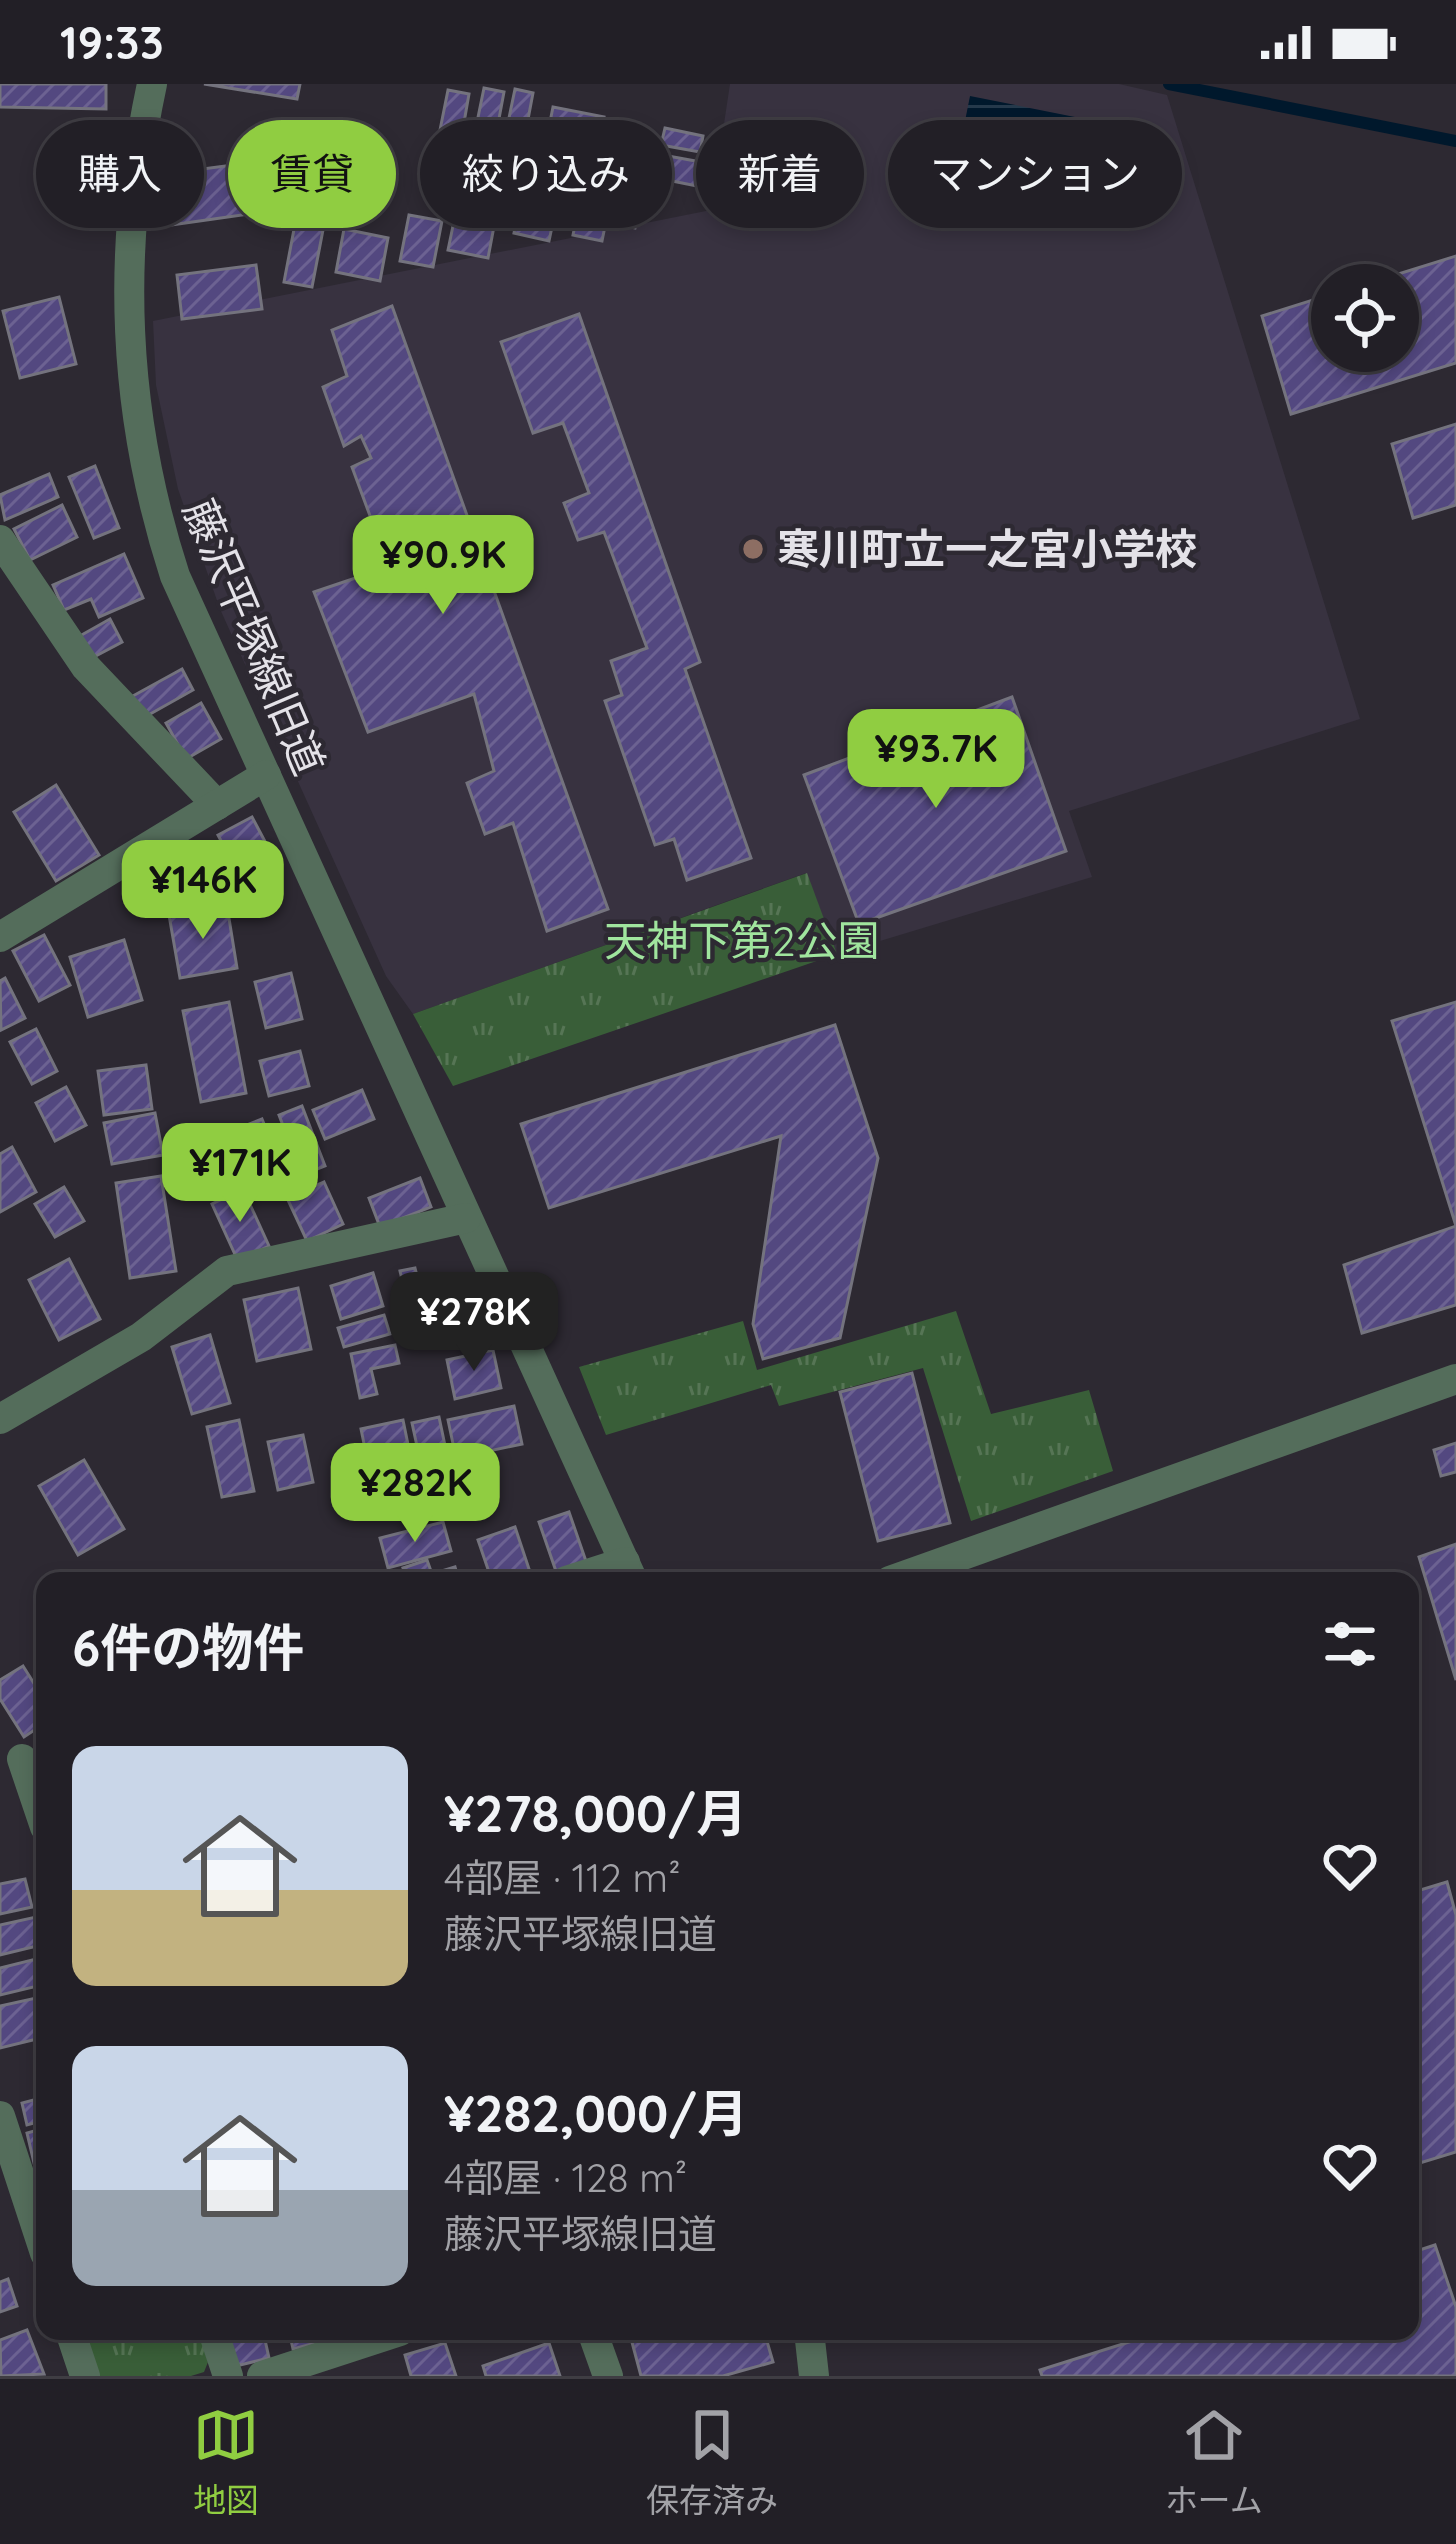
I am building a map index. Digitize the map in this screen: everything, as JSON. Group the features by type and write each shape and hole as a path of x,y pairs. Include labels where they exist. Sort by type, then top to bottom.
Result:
{"street":[{"name":"藤沢平塚線旧道","path":"152,84 135,161 127,240 134,408 148,493 175,576 629,1571"},
{"path":"0,540 86,667 217,805"},
{"path":"0,937 266,775"},
{"path":"0,1419 141,1337 227,1271 466,1218"},
{"path":"915,1572 1456,1379"},
{"path":"22,1759 36,1800"},
{"path":"0,2116 36,2226"},
{"path":"73,2340 85,2376"},
{"path":"216,2340 228,2376"},
{"path":"262,2376 340,2364 375,2340"},
{"path":"595,2340 608,2376"},
{"path":"810,2340 814,2376"}],"shaded area":[{"name":"寒川町立一之宮小学校","path":"730,84 1119,84 1167,95 1175,120 888,120 888,228 1182,228 1182,143 1360,719 1069,811 1092,877 837,954 806,873 413,1014 386,976 220,609 178,489 156,385 153,321 621,228 672,228 672,218 696,213 696,228 864,228 864,120 725,120"}],"green space":[{"name":"天神下第2公園","path":"807,873 837,954 453,1086 413,1014"},
{"path":"956,1311 991,1414 1089,1390 1113,1471 971,1521 923,1368 779,1406 771,1385 606,1435 579,1367 743,1321 757,1370"},
{"path":"87,2340 201,2340 208,2362 204,2372 191,2376 99,2376"}],"water":[{"path":"970,96 1090,120 965,120"}],"building":[{"path":"0,84 106,84 106,109 0,107"},
{"path":"204,84 300,84 297,99"},
{"path":"484,88 504,92 499,120 477,120"},
{"path":"515,89 533,93 528,120 509,120"},
{"path":"448,90 469,94 464,120 442,120"},
{"path":"553,107 604,117 603,120 550,120"},
{"path":"672,129 696,135 696,151 672,147"},
{"path":"672,157 696,161 696,186 672,181"},
{"path":"228,166 228,217 204,220 204,169"},
{"path":"409,215 420,217 420,228 441,228 433,267 400,261"},
{"path":"294,228 323,230 312,287 284,282"},
{"path":"453,228 494,228 488,258 448,250"},
{"path":"515,228 552,228 549,241 514,233"},
{"path":"574,228 605,228 602,241 573,235"},
{"path":"344,229 388,238 380,281 336,272"},
{"path":"1456,256 1456,363 1291,414 1262,316 1311,301 1311,372 1419,372 1419,268"},
{"path":"256,265 262,309 182,319 177,275"},
{"path":"59,297 76,364 20,378 3,311"},
{"path":"392,306 608,909 547,931 513,823 485,834 467,783 494,771 474,694 368,732 314,592 412,559 408,541 383,551 352,467 371,458 361,436 344,446 323,387 347,376 332,330"},
{"path":"579,314 700,662 685,669 751,858 687,880 674,839 655,845 605,701 622,695 611,661 647,648 604,532 578,540 564,503 589,493 563,423 533,433 501,342"},
{"path":"1456,424 1456,505 1413,518 1392,444"},
{"path":"95,466 119,528 94,538 69,477"},
{"path":"49,474 58,497 5,520 0,495"},
{"path":"62,505 77,537 30,560 14,529"},
{"path":"124,554 143,598 99,617 91,599 64,610 53,585"},
{"path":"110,619 122,642 90,659 78,637"},
{"path":"182,669 193,690 143,718 131,697"},
{"path":"1012,697 1066,851 859,924 804,775"},
{"path":"201,703 221,739 186,759 166,723"},
{"path":"56,785 99,855 56,881 14,812"},
{"path":"252,817 279,868 245,886 218,835"},
{"path":"203,848 218,883 168,904 153,868"},
{"path":"227,906 237,968 180,978 169,915"},
{"path":"44,935 70,985 39,1001 13,951"},
{"path":"124,940 142,1000 88,1017 70,957"},
{"path":"291,973 302,1019 266,1028 255,982"},
{"path":"5,978 25,1018 1,1030 0,981"},
{"path":"229,1002 246,1093 201,1102 183,1011"},
{"path":"1456,1002 1456,1226 1392,1021"},
{"path":"835,1025 878,1158 840,1338 763,1359 753,1324 781,1136 549,1208 521,1124"},
{"path":"36,1029 57,1071 32,1084 10,1042"},
{"path":"300,1051 309,1086 269,1096 260,1061"},
{"path":"146,1065 152,1109 104,1115 98,1071"},
{"path":"66,1087 86,1125 55,1141 36,1103"},
{"path":"362,1090 374,1119 325,1139 313,1110"},
{"path":"302,1106 325,1166 302,1175 279,1115"},
{"path":"155,1113 163,1155 112,1164 104,1123"},
{"path":"262,1119 287,1179 264,1188 239,1128"},
{"path":"12,1147 36,1192 0,1212 0,1154"},
{"path":"161,1176 176,1271 130,1278 116,1183"},
{"path":"420,1178 431,1207 380,1227 369,1198"},
{"path":"324,1182 343,1224 307,1241 287,1198"},
{"path":"64,1187 84,1221 55,1237 35,1204"},
{"path":"243,1189 269,1246 238,1261 212,1204"},
{"path":"1456,1226 1456,1305 1362,1333 1344,1265"},
{"path":"69,1259 100,1319 59,1340 29,1280"},
{"path":"415,1268 418,1280 431,1277 435,1294 407,1301 400,1271"},
{"path":"373,1273 383,1306 341,1319 331,1286"},
{"path":"298,1288 311,1349 257,1361 244,1300"},
{"path":"463,1309 468,1331 416,1343 411,1320"},
{"path":"384,1315 390,1334 344,1347 338,1328"},
{"path":"210,1335 230,1403 192,1414 172,1347"},
{"path":"395,1345 399,1363 371,1369 377,1394 360,1398 351,1354"},
{"path":"493,1350 501,1388 455,1399 447,1360"},
{"path":"912,1373 950,1523 878,1541 840,1392"},
{"path":"514,1406 522,1444 456,1458 448,1420"},
{"path":"439,1417 447,1455 420,1460 412,1423"},
{"path":"239,1420 254,1491 222,1497 207,1427"},
{"path":"403,1420 412,1464 370,1473 361,1429"},
{"path":"303,1435 313,1482 278,1490 268,1442"},
{"path":"1456,1443 1456,1472 1441,1476 1434,1450"},
{"path":"84,1460 124,1529 78,1555 39,1486"},
{"path":"569,1512 588,1567 556,1572 539,1522"},
{"path":"443,1522 451,1551 388,1568 380,1538"},
{"path":"515,1527 530,1572 489,1572 478,1540"},
{"path":"1456,1544 1456,1680 1419,1557"},
{"path":"427,1560 431,1572 405,1572 403,1568"},
{"path":"23,1666 36,1687 36,1729 24,1737 0,1699 0,1680"},
{"path":"25,1879 32,1907 0,1914 0,1884"},
{"path":"1447,1882 1456,1915 1456,2152 1419,2163 1419,1890"},
{"path":"36,1917 36,1946 0,1955 0,1925"},
{"path":"36,1959 36,1986 0,1995 0,1968"},
{"path":"36,1998 36,2039 0,2048 0,2006"},
{"path":"36,2099 36,2122 27,2125 22,2103"},
{"path":"36,2130 36,2171 27,2133"},
{"path":"1435,2245 1456,2307 1456,2376 1042,2376 1040,2370 1135,2340 1419,2340 1419,2250"},
{"path":"8,2279 17,2306 0,2312 0,2282"},
{"path":"27,2330 44,2374 1,2376 0,2340"},
{"path":"226,2340 265,2340 269,2358 232,2367"},
{"path":"291,2340 327,2340 293,2349"},
{"path":"631,2340 767,2340 773,2362 723,2376 641,2376"},
{"path":"445,2343 456,2376 411,2376 405,2355"},
{"path":"549,2343 560,2376 486,2376 483,2366"}],"waterway":[{"path":"1169,84 1456,141"}],"place":[{"name":"寒川町立一之宮小学校","path":"753,549"}]}
